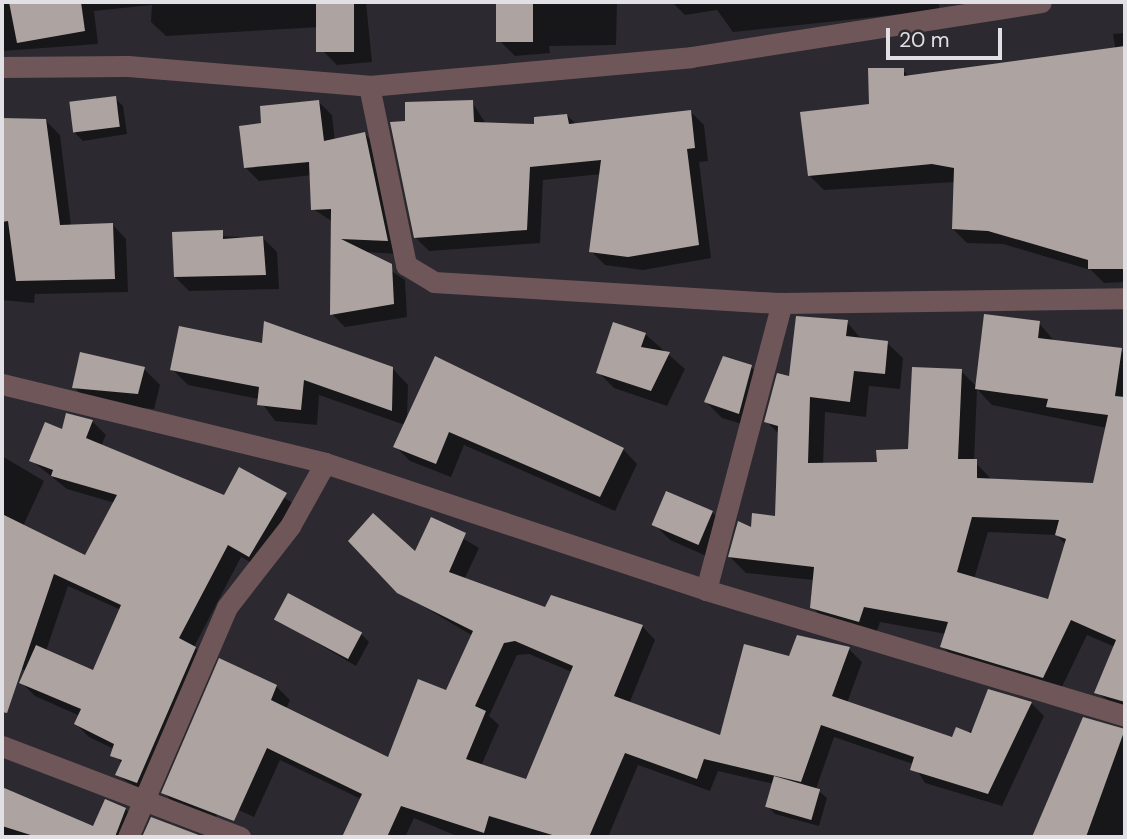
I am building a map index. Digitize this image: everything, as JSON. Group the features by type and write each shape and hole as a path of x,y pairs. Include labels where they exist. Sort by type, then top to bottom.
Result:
{"street":[{"path":"2,68 128,66 369,86 691,57 1041,2"},
{"path":"369,86 406,265 419,277 782,303 1125,298"},
{"path":"706,590 782,303"},
{"path":"2,384 325,463 706,590 1125,716"},
{"path":"128,837 143,796 227,607 290,526 325,463"},
{"path":"2,746 143,796 240,837"}],"building":[{"path":"9,2 81,2 85,31 17,43"},
{"path":"316,2 354,2 354,52 316,52"},
{"path":"496,2 533,2 533,42 496,42"},
{"path":"1125,46 1125,269 1088,269 1088,260 988,231 952,229 954,168 932,164 808,176 800,112 869,104 868,68 904,68 904,76"},
{"path":"116,96 120,127 73,132 69,102"},
{"path":"319,100 324,141 365,132 388,241 341,239 392,264 394,304 330,315 331,209 311,210 309,162 244,168 239,126 261,123 260,106"},
{"path":"473,100 474,122 534,124 534,117 567,114 569,124 691,110 695,148 687,149 699,245 628,257 589,252 601,160 530,167 527,230 414,238 390,122 405,121 405,102"},
{"path":"2,118 46,119 60,225 113,223 115,279 16,281 8,221 2,222"},
{"path":"223,230 223,239 263,236 266,275 174,277 172,232"},
{"path":"984,314 1040,321 1038,338 1122,348 1115,396 1125,397 1125,702 1094,693 1116,640 1071,620 1043,678 940,647 948,622 864,607 859,622 810,608 814,567 728,557 738,521 751,527 752,513 775,516 778,426 764,422 777,373 789,376 796,316 848,320 846,336 888,341 885,374 854,371 850,402 810,397 808,463 877,462 876,450 908,449 912,367 962,369 958,459 977,459 977,478 1093,483 1108,415 1046,407 1048,399 975,389","holes":["972,517 1059,520 1055,535 1066,539 1048,599 957,572"]},
{"path":"264,321 393,367 392,411 304,380 301,410 257,405 259,387 170,370 179,326 262,343"},
{"path":"613,322 646,333 641,347 670,352 651,391 596,373"},
{"path":"80,352 145,367 138,394 72,388"},
{"path":"435,356 624,448 600,497 449,432 436,464 393,447"},
{"path":"723,356 752,365 739,414 704,402"},
{"path":"66,413 93,420 86,438 224,495 239,467 287,493 249,557 228,545 179,638 196,647 137,783 115,775 122,760 110,756 114,744 74,724 81,709 19,683 36,645 93,670 121,605 54,574 7,713 2,712 2,514 85,555 117,495 51,476 53,470 29,461 45,422 62,429"},
{"path":"666,491 713,511 698,545 652,525"},
{"path":"373,513 415,551 431,517 466,533 449,572 545,607 551,595 643,625 614,696 720,735 744,644 789,656 797,635 850,647 832,696 952,737 956,727 971,733 988,689 1032,702 988,794 910,770 914,757 821,725 801,782 704,759 697,779 625,753 589,837 559,837 489,816 484,833 401,806 387,837 342,837 362,794 267,748 234,821 161,793 219,658 277,685 271,700 388,757 418,679 446,690 473,631 397,593 348,541","holes":["515,641 573,666 526,779 466,759 486,711 475,706 504,643"]},
{"path":"288,593 362,632 348,659 274,619"},
{"path":"1083,717 1125,729 1086,837 1032,837"},
{"path":"774,776 820,789 811,820 765,807"},
{"path":"2,787 93,826 105,799 126,808 115,837 37,837 2,826"},
{"path":"151,817 204,837 142,837"}]}
